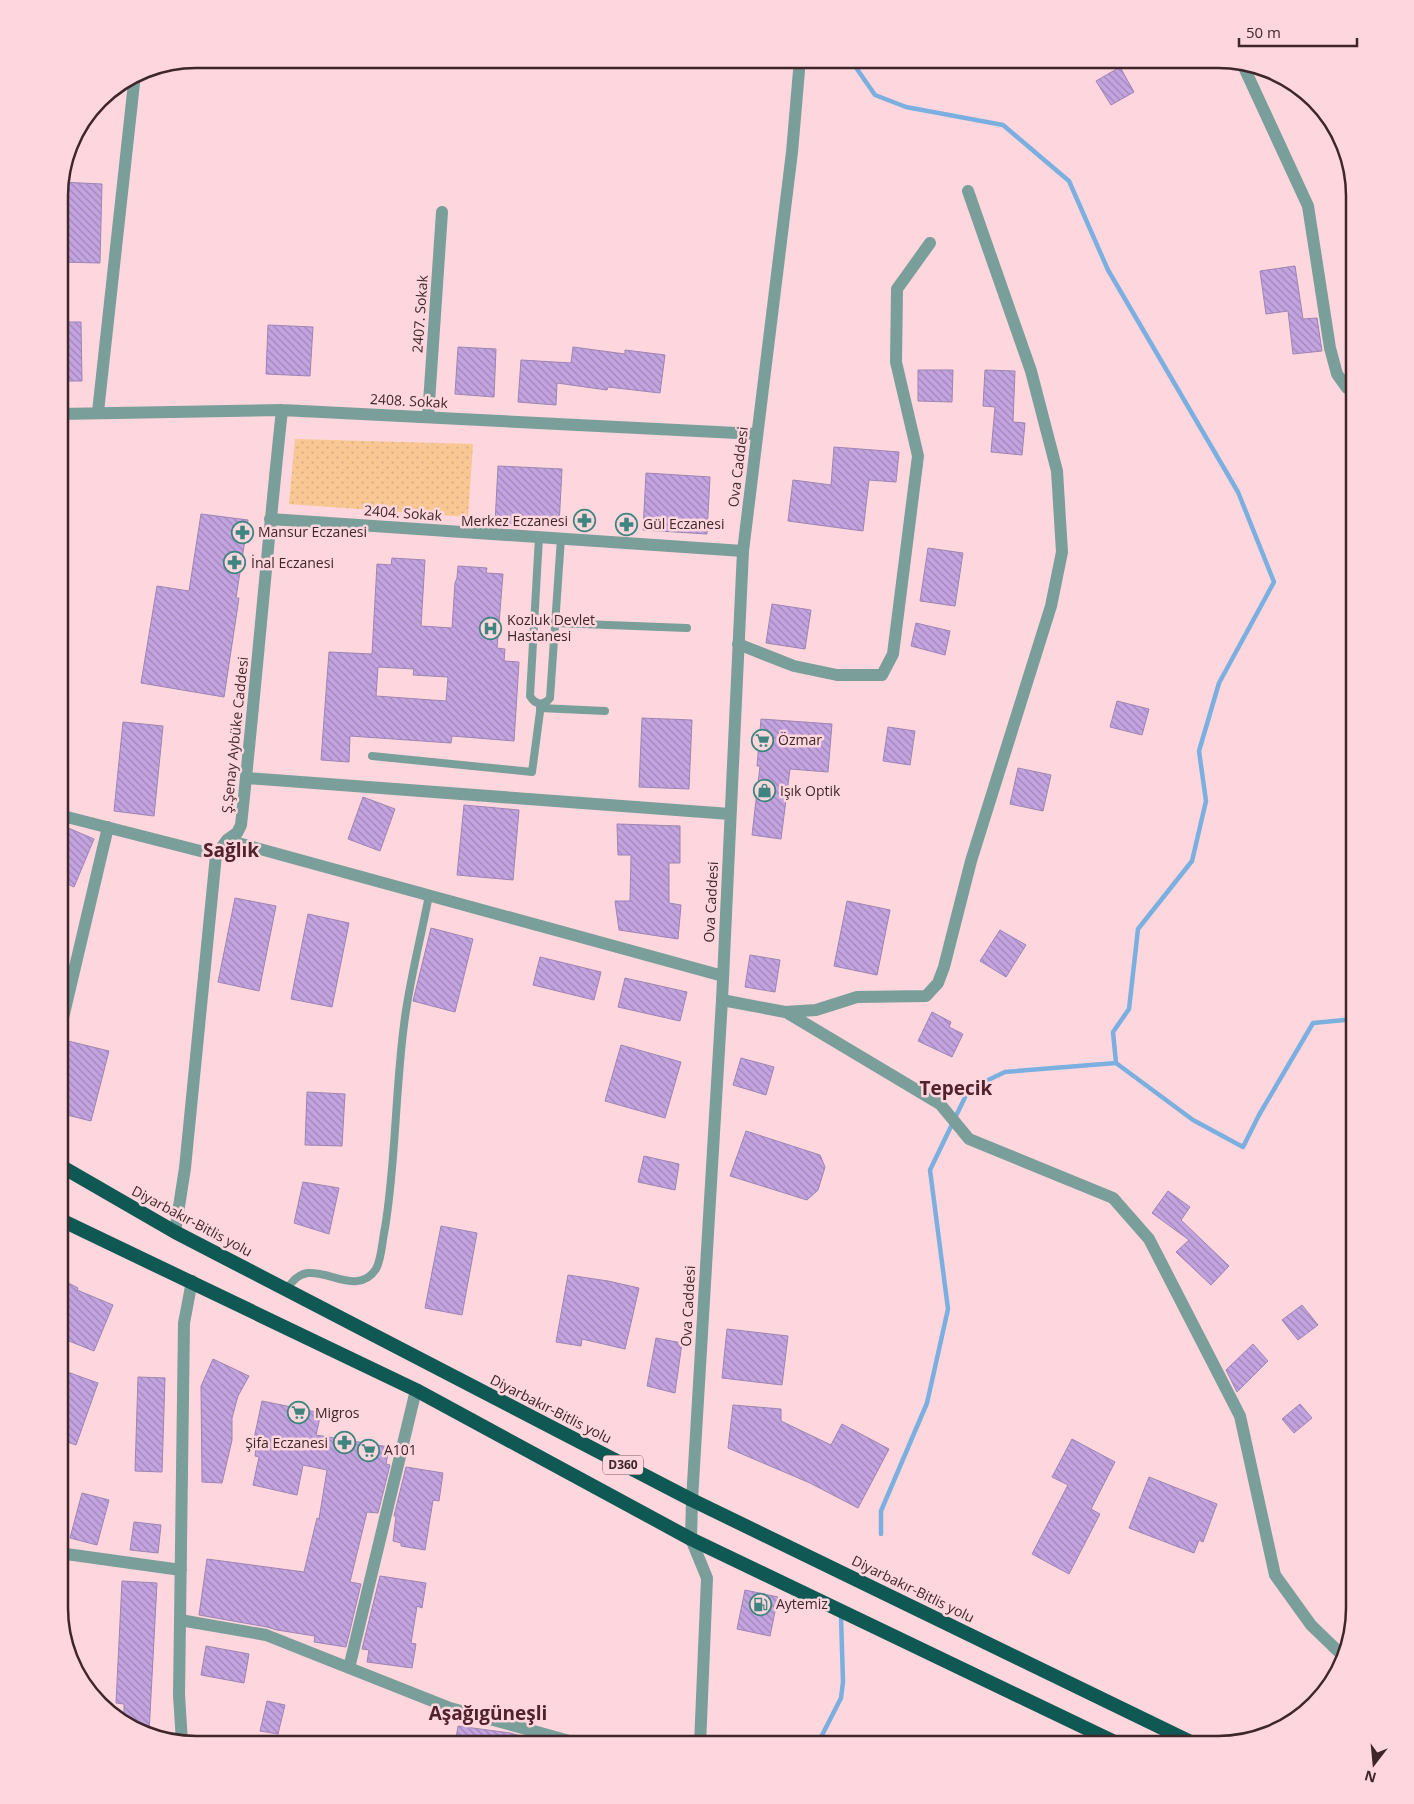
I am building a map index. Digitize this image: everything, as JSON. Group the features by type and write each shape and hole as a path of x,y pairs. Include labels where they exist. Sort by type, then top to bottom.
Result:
{"highway":[{"name":"Diyarbakır-Bitlis yolu","path":"67,1170 175,1232 692,1500 1178,1736"},
{"name":"D360","path":"67,1223 416,1390 691,1539 1102,1736"}],"street":[{"name":"Ova Caddesi","path":"700,1736 707,1578 691,1539 692,1500 722,1000 743,550 792,152 799,68"},
{"path":"1245,70 1308,206 1330,348 1337,374 1346,387"},
{"path":"98,412 134,84"},
{"path":"722,1000 785,1012 816,1010 857,997 926,996 938,983 944,967 970,861 1051,606 1062,552 1057,471 1031,371 968,191"},
{"name":"2407. Sokak","path":"428,417 442,212"},
{"path":"738,644 794,666 837,675 882,675 893,654 918,456 896,362 896,289 930,243"},
{"name":"2408. Sokak","path":"68,414 282,410 757,434"},
{"name":"Ş.Şenay Aybüke Caddesi","path":"216,855 227,840 237,833 241,825 282,410"},
{"name":"2404. Sokak","path":"270,520 743,550"},
{"path":"246,778 730,814"},
{"path":"68,817 216,855 185,1168 175,1232"},
{"path":"67,999 108,828"},
{"path":"227,840 723,976"},
{"path":"785,1012 940,1104 969,1139 1113,1198 1150,1240 1240,1416 1275,1575 1311,1625 1339,1652"},
{"path":"182,1735 179,1695 184,1323 192,1281"},
{"path":"349,1668 416,1390"},
{"path":"67,1554 181,1570"},
{"path":"180,1620 266,1636 450,1708 551,1736"}],"lane":[{"path":"539,537 530,696 540,706 605,711"},
{"path":"372,756 532,772 540,706 550,698 561,538"},
{"path":"555,623 687,628"},
{"path":"287,1290 294,1279 306,1273 319,1273 352,1282 360,1281 372,1273 379,1261 390,1198 404,1024 429,895"}],"shaded area":[{"path":"295,439 473,444 468,517 289,504"}],"building":[{"path":"1121,68 1134,92 1111,105 1096,81"},
{"path":"69,182 102,184 100,263 68,262"},
{"path":"1295,266 1303,319 1317,318 1322,351 1293,354 1288,311 1266,314 1260,271"},
{"path":"68,322 81,322 82,381 68,381"},
{"path":"268,325 313,327 310,376 266,374"},
{"path":"458,347 496,349 494,397 455,394"},
{"path":"573,347 625,354 625,350 665,355 660,393 608,387 607,390 557,383 556,405 518,402 521,360 571,363"},
{"path":"918,370 953,370 952,402 918,401"},
{"path":"985,370 1015,371 1013,422 1025,423 1022,455 991,452 995,407 983,406"},
{"path":"834,447 899,452 896,482 869,480 863,531 788,521 793,480 831,485"},
{"path":"498,466 562,469 559,526 495,523"},
{"path":"646,473 710,477 707,534 643,530"},
{"path":"201,514 248,520 236,598 239,598 224,697 141,683 157,586 189,591"},
{"path":"928,548 963,553 955,606 920,601"},
{"path":"392,558 425,560 421,626 452,628 458,566 487,568 486,573 503,574 497,648 505,649 504,661 519,662 514,741 452,736 451,743 350,736 349,762 321,760 329,652 372,654 377,564 391,565","holes":["378,667 414,669 413,675 448,677 446,701 376,696"]},
{"path":"772,604 811,610 805,649 766,643"},
{"path":"916,623 950,631 945,655 911,646"},
{"path":"1117,701 1149,709 1142,735 1110,727"},
{"path":"642,718 692,720 689,789 639,787"},
{"path":"761,719 832,724 828,772 790,769 781,839 752,835 760,766 757,766"},
{"path":"123,722 163,726 154,816 114,811"},
{"path":"888,727 915,731 910,765 883,761"},
{"path":"1018,768 1051,775 1043,811 1010,804"},
{"path":"363,797 395,809 380,851 348,839"},
{"path":"464,805 519,810 513,880 457,875"},
{"path":"617,824 680,826 680,863 669,863 669,903 681,905 678,939 619,930 615,901 630,901 631,855 618,855"},
{"path":"68,828 94,839 74,887 68,884"},
{"path":"235,898 276,906 259,991 218,982"},
{"path":"847,901 890,910 877,975 834,966"},
{"path":"308,914 349,923 332,1007 291,999"},
{"path":"431,928 473,939 455,1012 413,1001"},
{"path":"1000,930 1026,945 1006,977 980,961"},
{"path":"750,955 780,960 775,992 745,987"},
{"path":"540,957 601,972 594,1000 533,985"},
{"path":"625,978 687,992 680,1021 618,1007"},
{"path":"932,1012 951,1022 949,1027 963,1034 952,1057 918,1041"},
{"path":"68,1041 109,1051 91,1121 67,1115"},
{"path":"621,1045 681,1062 665,1118 605,1101"},
{"path":"741,1058 774,1067 766,1095 733,1085"},
{"path":"307,1092 345,1094 342,1146 305,1145"},
{"path":"746,1131 820,1155 825,1167 818,1190 807,1200 730,1176"},
{"path":"644,1156 679,1164 675,1190 638,1182"},
{"path":"303,1182 339,1188 329,1234 294,1223"},
{"path":"1168,1191 1190,1207 1181,1220 1229,1266 1211,1285 1176,1252 1189,1240 1152,1213"},
{"path":"441,1226 477,1233 462,1315 425,1308"},
{"path":"568,1275 639,1288 625,1349 582,1339 581,1346 556,1342"},
{"path":"67,1282 78,1288 77,1290 113,1305 94,1351 67,1340"},
{"path":"1302,1305 1318,1325 1298,1340 1282,1320"},
{"path":"727,1329 788,1336 782,1385 722,1378"},
{"path":"656,1338 682,1343 675,1393 647,1386"},
{"path":"1253,1344 1268,1361 1237,1392 1226,1370"},
{"path":"213,1359 249,1376 238,1396 232,1418 232,1440 222,1483 202,1482 201,1386"},
{"path":"67,1372 98,1383 76,1445 67,1442"},
{"path":"138,1377 165,1378 162,1472 135,1471"},
{"path":"262,1401 321,1413 316,1435 389,1447 386,1464 390,1465 378,1513 367,1512 350,1582 361,1584 346,1647 314,1642 315,1636 199,1615 207,1559 304,1572 317,1518 319,1519 327,1470 303,1465 297,1495 253,1485 259,1457 255,1456 256,1448 252,1448"},
{"path":"1300,1404 1312,1418 1294,1433 1282,1419"},
{"path":"733,1405 781,1409 781,1421 831,1445 842,1424 889,1449 858,1508 810,1483 728,1448"},
{"path":"1072,1439 1115,1462 1091,1509 1100,1514 1069,1574 1032,1554 1068,1485 1052,1477"},
{"path":"406,1467 443,1473 439,1501 433,1500 425,1550 401,1546 401,1543 393,1541 396,1516 394,1516"},
{"path":"1149,1477 1217,1504 1203,1542 1199,1540 1194,1553 1129,1528"},
{"path":"82,1493 109,1500 97,1545 70,1538"},
{"path":"134,1522 161,1525 158,1553 130,1550"},
{"path":"380,1576 426,1583 422,1608 417,1606 411,1643 416,1644 412,1668 367,1662 369,1650 362,1649"},
{"path":"122,1581 157,1583 149,1728 124,1714 124,1704 116,1703"},
{"path":"745,1590 778,1597 770,1636 737,1629"},
{"path":"206,1646 249,1654 244,1683 201,1675"},
{"path":"267,1701 285,1705 278,1734 260,1731"},
{"path":"458,1726 521,1736 456,1736"}],"waterway":[{"path":"856,68 875,95 906,107 1003,125 1069,181 1108,270 1238,492 1274,582 1219,683 1199,751 1206,801 1192,861 1138,929 1129,1009 1113,1032 1116,1063"},
{"path":"881,1534 881,1511 927,1403 948,1309 930,1170 969,1089 1005,1072 1116,1063 1193,1120 1243,1147 1259,1115 1313,1023 1346,1020"},
{"path":"822,1736 841,1698 843,1682 841,1616"}],"place":[{"name":"Merkez Eczanesi","path":"584,521"},
{"name":"Gül Eczanesi","path":"627,524"},
{"name":"Mansur Eczanesi","path":"242,532"},
{"name":"İnal Eczanesi","path":"235,563"},
{"name":"Kozluk Devlet Hastanesi","path":"491,628"},
{"name":"Özmar","path":"762,740"},
{"name":"Işık Optik","path":"764,791"},
{"name":"Migros","path":"299,1413"},
{"name":"Şifa Eczanesi","path":"344,1443"},
{"name":"A101","path":"368,1450"},
{"name":"Aytemiz","path":"760,1604"}],"district":[{"name":"Sağlık","path":"231,850"},
{"name":"Tepecik","path":"956,1088"},
{"name":"Aşağıgüneşli","path":"488,1713"}]}
